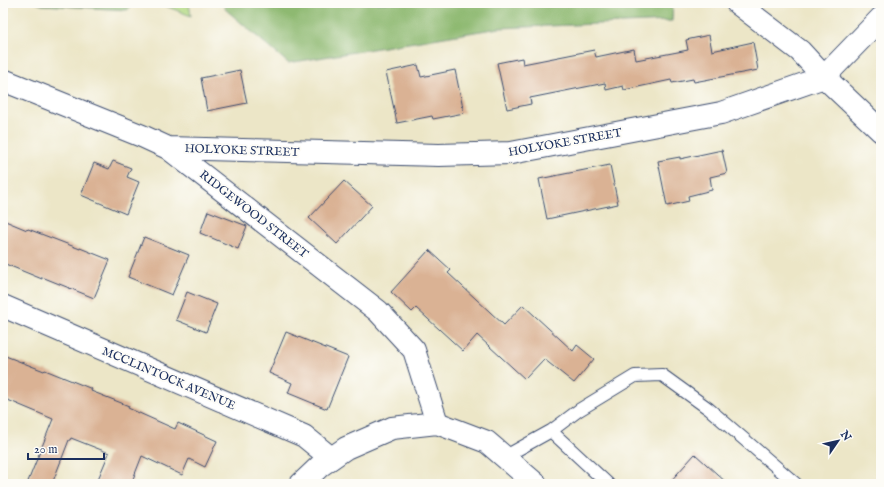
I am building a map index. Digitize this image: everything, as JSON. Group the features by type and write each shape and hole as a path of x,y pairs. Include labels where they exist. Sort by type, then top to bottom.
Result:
{"street":[{"path":"737,3 800,51 824,78 881,131"},
{"name":"HOLYOKE STREET","path":"168,148 439,155 511,153 721,113 824,78 881,18"},
{"name":"RIDGEWOOD STREET","path":"3,80 135,133 168,148 378,311 414,350 437,423"},
{"name":"MCCLINTOCK AVENUE","path":"3,306 304,436 331,458"},
{"path":"301,484 320,466 346,448 392,428 437,423 487,442 536,484"}],"lane":[{"path":"504,457 551,431 579,410 635,376 662,375 709,409 796,484"},
{"path":"551,431 608,484"}],"green space":[{"path":"36,3 134,3 127,10 42,5"},
{"path":"158,3 189,3 191,16"},
{"path":"223,3 673,3 672,21 499,28 288,63 225,9"}],"building":[{"path":"709,35 712,51 753,42 758,70 694,82 693,79 672,83 671,80 624,90 623,86 606,90 605,83 530,98 531,104 507,109 497,63 522,58 523,64 594,50 596,57 634,49 636,60 688,50 686,40"},
{"path":"418,65 421,77 455,70 464,113 433,119 432,116 397,123 386,72"},
{"path":"240,70 247,103 207,111 201,78"},
{"path":"722,150 727,173 710,177 712,190 688,196 689,201 667,206 658,161 680,157 680,159"},
{"path":"113,161 131,168 127,177 139,182 126,214 81,195 94,163 109,169"},
{"path":"610,165 618,204 547,219 539,179"},
{"path":"344,181 372,206 337,244 309,218"},
{"path":"208,211 247,226 238,249 200,233"},
{"path":"3,220 110,260 94,298 3,263"},
{"path":"144,237 189,255 172,295 128,277"},
{"path":"429,250 451,270 448,273 504,325 523,305 573,351 577,345 594,359 574,383 544,359 525,379 477,335 463,351 416,308 412,312 391,292"},
{"path":"187,292 217,304 206,332 176,320"},
{"path":"286,332 348,357 327,409 288,393 292,383 269,373"},
{"path":"3,355 92,389 91,391 129,406 128,408 175,429 178,423 217,441 205,467 189,459 182,475 142,456 131,484 96,484 109,453 71,438 52,484 27,484 53,419 3,398"},
{"path":"695,454 728,484 668,484"}]}
